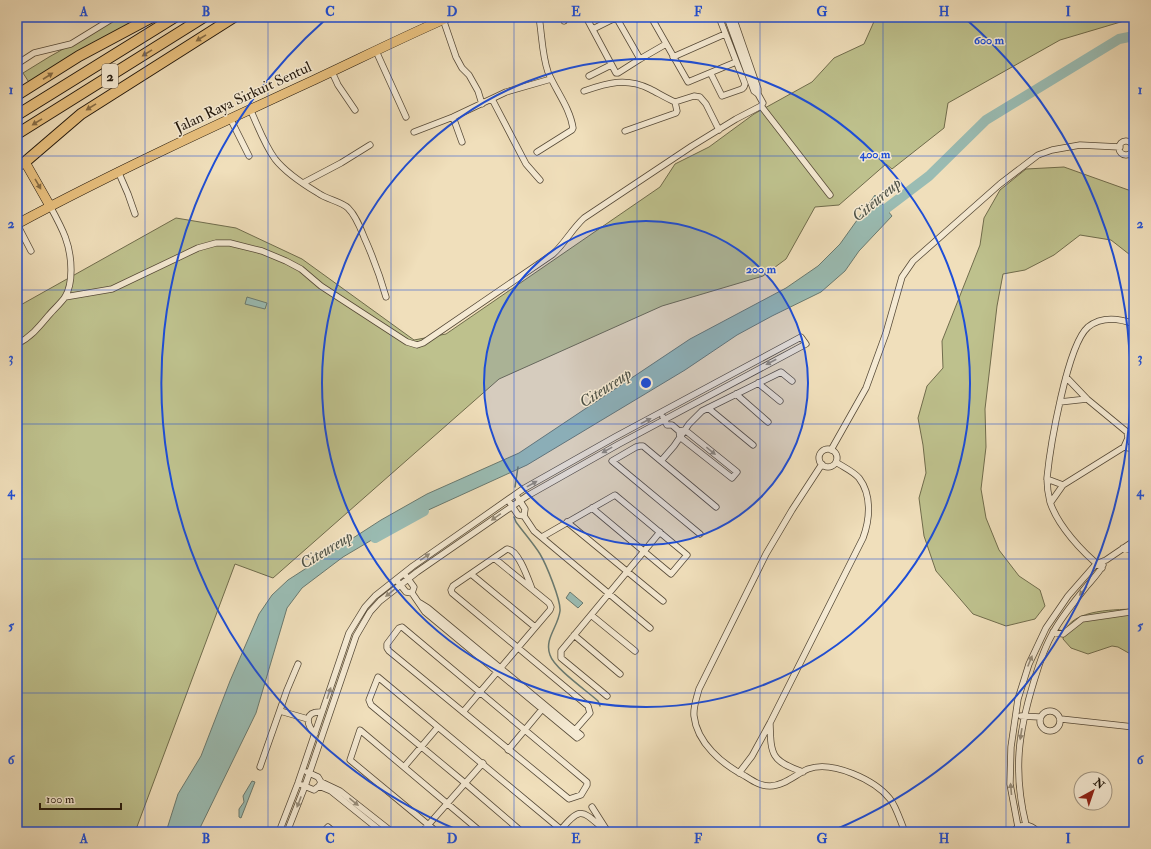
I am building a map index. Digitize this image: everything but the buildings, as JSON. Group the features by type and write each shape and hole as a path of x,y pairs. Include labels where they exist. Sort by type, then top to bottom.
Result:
{"highway":[{"path":"17,96 79,56 152,17"},
{"name":"2","path":"17,115 175,17"},
{"name":"2","path":"17,134 204,17"},
{"path":"21,164 81,114 234,17"}],"main road":[{"name":"Jalan Raya Sirkuit Sentul","path":"17,224 118,171 446,18"},
{"path":"21,164 50,206"}],"street":[{"path":"17,64 34,54 71,44 115,17"},
{"path":"537,152 573,128 562,100 547,70 539,17"},
{"path":"586,17 616,73 666,44"},
{"path":"593,30 617,17 640,59"},
{"path":"651,17 688,82 711,74 736,62"},
{"path":"711,74 722,96 744,87 745,84 719,17"},
{"path":"727,17 754,91 758,94 763,103 761,106 830,195"},
{"path":"733,17 758,88 758,94"},
{"path":"446,18 456,57 478,91 482,104"},
{"path":"674,56 725,34"},
{"path":"376,51 406,117"},
{"path":"589,76 611,65"},
{"path":"332,72 338,85 355,110"},
{"path":"414,132 453,117 506,92 551,79"},
{"path":"584,91 610,82 626,82 649,88 675,102 694,96 700,97 706,104 719,130"},
{"path":"492,99 526,164 540,180"},
{"path":"625,131 676,114 677,111 675,102"},
{"path":"65,297 112,289 198,248 216,243 230,242 262,251 286,261 301,269 322,286 406,342 417,344 423,343 553,254 578,223 584,218 719,130 761,106"},
{"path":"250,110 275,159 303,183 324,197 348,207 358,223 370,250 386,297"},
{"path":"453,117 462,142"},
{"path":"230,118 248,156"},
{"path":"1126,141 1133,143 1133,150 1129,154 1122,153 1120,147 1121,144 1126,141"},
{"path":"831,450 866,388 886,333 902,277 913,261 1000,184 1038,155 1052,150 1080,145 1094,144 1120,147"},
{"path":"303,183 341,163 370,145"},
{"path":"118,171 135,214"},
{"path":"17,344 27,339 40,326 65,297 68,291 71,278 71,258 69,247 50,206"},
{"path":"17,224 32,251"},
{"path":"1102,568 1096,564 1071,537 1056,515 1050,502 1047,479 1060,402 1074,350 1079,339 1087,328 1101,320 1108,319 1126,321 1134,324"},
{"path":"279,832 303,771 349,633 364,607 375,596 403,573 516,495 615,437 801,337 806,344 619,444 520,501 389,593 370,612 356,636 305,786 287,832"},
{"path":"661,461 695,416 708,408 781,372 792,381"},
{"path":"1066,377 1087,399 1127,432 1134,435"},
{"path":"758,383 780,401"},
{"path":"736,394 768,422"},
{"path":"1060,402 1087,399"},
{"path":"708,408 753,445"},
{"path":"668,409 674,420 672,425"},
{"path":"661,413 667,425 672,425 681,433 732,478 737,472 681,433"},
{"path":"1050,502 1063,485 1124,447 1128,438 1127,432"},
{"path":"700,534 612,461 640,446 643,446 716,507"},
{"path":"1124,447 1134,449"},
{"path":"831,450 836,454 837,460 828,467 820,462 820,455 824,451 831,450"},
{"path":"739,773 752,756 770,723 863,538 868,524 869,505 863,486 855,474 836,462"},
{"path":"822,464 766,554 699,689 694,715 700,735 706,744 720,759 739,773 755,782 772,786 812,768 829,768 849,772 866,779 891,799 905,832"},
{"path":"1047,479 1063,485"},
{"path":"516,495 525,509 524,516 534,531 650,628"},
{"path":"542,537 567,522 615,495 687,555 672,574 592,508"},
{"path":"508,500 518,515 524,516"},
{"path":"567,522 663,601"},
{"path":"607,696 561,658 561,651 660,532"},
{"path":"1018,827 1010,784 1011,747 1015,715 1023,682 1040,640 1064,600 1096,564 1106,560 1134,541"},
{"path":"396,579 406,592 412,593 425,612 575,730 590,713 588,706 452,593 451,590 453,586 507,548 514,552 524,568 532,589"},
{"path":"1123,548 1134,550"},
{"path":"463,712 551,607 549,603 494,558"},
{"path":"1026,825 1021,803 1018,766 1019,743 1024,716 1038,668 1053,632 1072,604 1102,568 1106,560"},
{"path":"403,573 414,587 412,593"},
{"path":"471,574 535,627"},
{"path":"1053,632 1063,634 1078,621 1089,617 1134,612"},
{"path":"591,615 635,651"},
{"path":"402,627 406,629 587,782 587,785 581,795 569,799 463,712 389,651 387,648 388,644 399,628 402,627"},
{"path":"574,635 620,674"},
{"path":"260,767 287,690 298,664"},
{"path":"522,832 371,705 369,700 378,676 483,763 561,831 575,814 580,813 587,814 607,832"},
{"path":"508,750 544,707"},
{"path":"1015,715 1040,717 1042,714 1051,710 1055,711 1061,719 1134,727"},
{"path":"280,711 308,719"},
{"path":"315,734 308,724 308,719 311,714 322,712"},
{"path":"1040,717 1043,728 1050,731 1057,729 1061,719"},
{"path":"770,723 771,746 773,753 782,763 803,772"},
{"path":"404,767 438,727"},
{"path":"437,832 350,760 360,730 481,832"},
{"path":"422,832 483,763"},
{"path":"303,771 318,777 320,784 338,793 392,832"},
{"path":"298,783 314,790 320,784"},
{"path":"338,793 382,832"},
{"path":"592,807 607,832"},
{"path":"1013,832 1018,827 1026,825 1038,832"},
{"path":"323,832 324,829 328,827 334,832"}],"green space":[{"path":"120,17 152,17 32,87 23,73"},
{"path":"876,17 1134,18 1060,40 948,103 944,128 892,169 886,164 839,205 815,207 786,259 763,276 662,306 499,379 273,578 235,564 135,832 17,832 17,307 176,218 236,228 302,259 414,340 446,334 660,187 675,164 709,147 754,114 812,82 834,58 864,44"},
{"path":"1064,167 1134,192 1134,258 1111,240 1080,235 1054,255 1025,270 1003,274 997,306 985,409 986,447 981,489 986,518 999,550 1019,576 1040,590 1045,606 1035,619 1006,626 973,614 936,571 924,536 919,498 926,473 918,418 927,386 943,368 942,341 980,245 984,218 1000,190 1026,169"},
{"path":"1134,609 1134,656 1118,647 1112,646 1088,654 1071,648 1063,639 1066,629 1072,622 1081,617 1102,611"}],"water":[{"path":"875,195 892,216 859,251 845,271 821,292 737,335 685,370 527,465 402,522 343,557 302,588 287,608 256,713 198,832 166,832 178,794 201,756 230,681 259,614 272,595 288,580 381,520 427,494 519,453 690,339 786,288 818,266 840,244"},
{"path":"247,297 267,303 265,309 245,304"},
{"path":"570,592 583,603 578,608 566,598"},
{"path":"252,781 255,782 241,818 239,817 239,809 244,802 243,796"}],"waterway":[{"name":"Citeureup","path":"875,217 929,176 986,120 1119,39 1134,36"},
{"path":"515,487 518,467"},
{"name":"Citeureup","path":"375,538 424,511"},
{"path":"514,517 516,522 540,554 556,591 560,606 559,617 550,638 550,655 558,666 571,679 598,701 600,706"}]}
